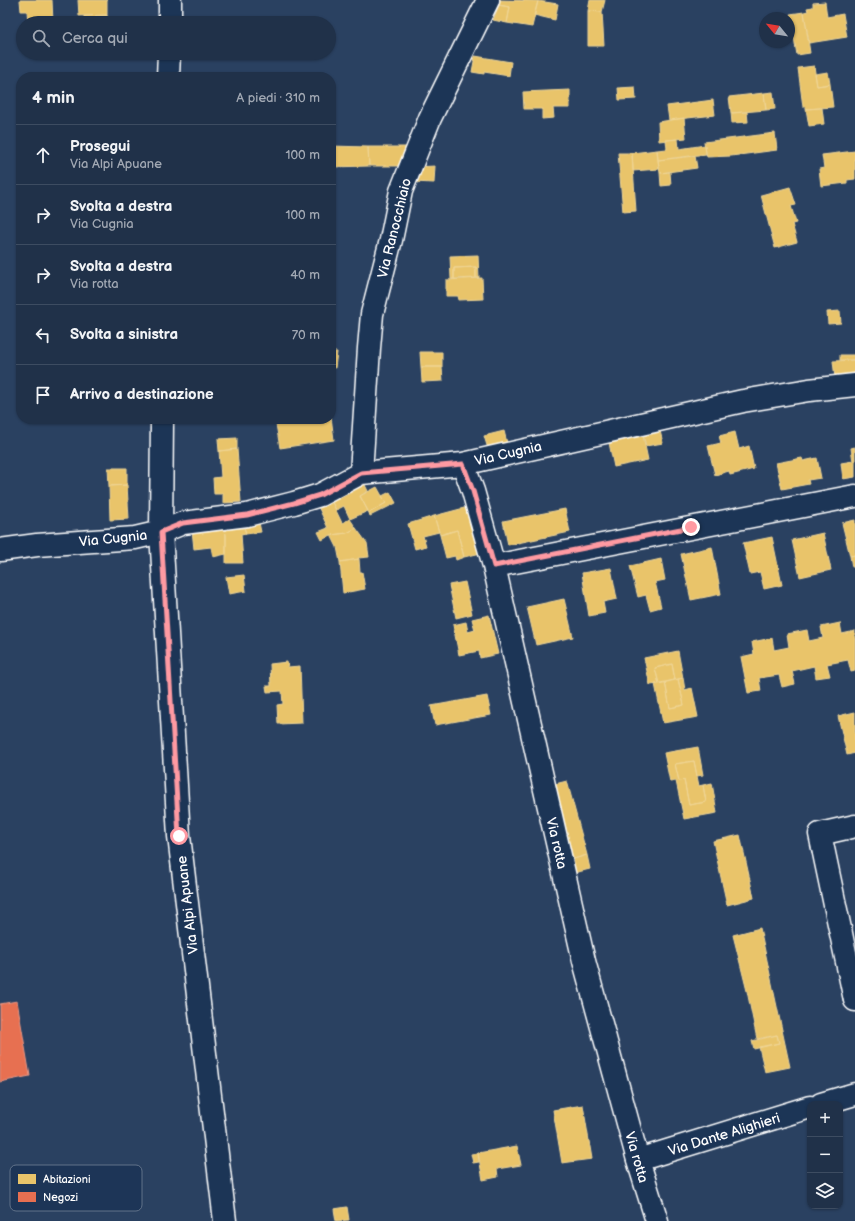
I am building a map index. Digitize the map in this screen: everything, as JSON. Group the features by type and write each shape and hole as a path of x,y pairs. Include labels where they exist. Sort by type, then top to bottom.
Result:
{"street":[{"path":"170,0 170,16"},
{"name":"Via Ranocchiaio","path":"361,473 368,348 372,314 391,240 401,191 430,118 488,0"},
{"path":"168,72 169,60"},
{"name":"Via Cugnia","path":"0,550 37,545 135,538 161,532 183,523 247,515 294,503 320,495 361,473 463,464 743,401 809,390 855,385"},
{"name":"Via Alpi Apuane","path":"162,424 161,532 179,836 225,1221"},
{"name":"Via rotta","path":"463,464 473,491 494,566 584,961 638,1160 657,1221"},
{"path":"494,566 855,496"},
{"path":"855,826 820,834 855,1000"},
{"path":"831,1101 855,1094"},
{"name":"Via Dante Alighieri","path":"638,1160 807,1109"}],"building: Abitazioni":[{"path":"20,0 52,0 53,16 27,16 27,11 21,11"},
{"path":"78,0 107,0 107,15 79,16"},
{"path":"500,0 538,1 532,27 507,23 510,7 497,5"},
{"path":"590,0 605,0 602,12 588,11"},
{"path":"538,1 558,4 555,20 534,15"},
{"path":"825,2 827,17 843,14 847,37 809,43 804,12 808,11 807,8 813,7 813,3"},
{"path":"499,5 510,7 507,23 493,20"},
{"path":"588,11 602,12 604,46 588,46"},
{"path":"804,12 810,53 797,55 795,43 795,13"},
{"path":"107,15 107,16 84,16"},
{"path":"475,56 511,62 509,76 484,72 484,74 472,72"},
{"path":"814,66 817,86 830,84 833,107 806,109 806,107 803,107 798,68"},
{"path":"828,72 830,84 817,86 815,74"},
{"path":"635,87 636,99 619,100 618,88"},
{"path":"570,90 570,108 553,108 554,118 542,119 542,109 524,109 523,92"},
{"path":"773,92 775,109 766,110 764,93"},
{"path":"764,93 766,110 731,113 729,97"},
{"path":"713,100 715,115 669,120 667,106"},
{"path":"822,108 824,124 809,126 806,109"},
{"path":"747,112 748,122 732,123 731,113"},
{"path":"684,118 686,138 659,141 658,122"},
{"path":"775,133 777,150 731,156 707,157 704,142"},
{"path":"678,139 679,149 705,145 706,154 658,160 657,150 667,149 666,140"},
{"path":"336,146 368,147 369,166 336,167"},
{"path":"368,147 412,147 404,166 369,166"},
{"path":"657,150 659,169 633,171 632,153"},
{"path":"855,151 855,179 847,180 847,183 821,186 819,169 824,168 822,155"},
{"path":"618,153 632,153 636,211 623,212"},
{"path":"695,156 697,168 660,173 658,160"},
{"path":"435,166 434,183 413,182 416,167"},
{"path":"670,172 671,185 661,186 660,173"},
{"path":"790,187 796,205 791,206 796,223 792,224 797,242 775,248 761,195"},
{"path":"478,255 479,278 476,278 476,267 454,268 454,279 451,279 450,256"},
{"path":"476,267 476,278 454,279 454,268"},
{"path":"482,278 483,299 459,300 458,296 446,296 446,280"},
{"path":"840,311 841,323 828,324 827,312"},
{"path":"420,352 442,352 442,367 421,367"},
{"path":"840,355 855,355 855,360 840,360"},
{"path":"855,360 855,376 835,378 833,361"},
{"path":"421,367 442,367 443,381 422,382"},
{"path":"276,424 332,424 334,440 280,448"},
{"path":"659,427 663,443 646,446 642,431"},
{"path":"504,431 508,447 489,452 484,436"},
{"path":"642,431 648,460 614,467 608,438"},
{"path":"735,432 739,449 749,446 754,469 730,475 729,471 715,475 708,446 721,443 719,436"},
{"path":"237,438 237,449 219,451 218,439"},
{"path":"855,447 855,477 843,479 841,463 853,461 851,448"},
{"path":"237,449 241,502 223,503 223,494 214,494 213,478 221,477 219,451"},
{"path":"802,458 803,461 817,458 821,478 808,480 809,484 782,489 776,463"},
{"path":"108,468 127,468 127,485 109,486"},
{"path":"363,481 368,491 360,496 368,511 350,519 344,506 336,510 330,498"},
{"path":"127,485 129,519 110,520 109,486"},
{"path":"377,487 386,503 369,513 360,496"},
{"path":"390,492 396,503 370,516 369,513 386,503 382,496"},
{"path":"330,498 342,523 350,519 356,528 347,533 331,535 322,540 318,532 328,528 317,504"},
{"path":"468,507 481,553 464,557 457,530 440,535 434,516"},
{"path":"565,509 570,532 508,545 503,521"},
{"path":"434,516 439,532 423,536 426,546 415,549 408,524"},
{"path":"258,518 261,532 246,534 242,521"},
{"path":"855,520 855,555 850,556 842,523"},
{"path":"242,521 246,533 241,534 243,563 226,563 226,535 224,524"},
{"path":"224,524 226,535 226,554 213,557 211,547 194,549 192,530"},
{"path":"356,528 367,543 369,557 340,562 337,547 331,535 347,533"},
{"path":"457,530 464,557 456,560 455,556 446,558 440,535"},
{"path":"823,533 831,570 800,577 792,540"},
{"path":"772,537 782,585 764,589 760,572 750,574 743,543"},
{"path":"712,547 721,594 691,600 681,554"},
{"path":"855,555 855,567 852,567 850,556"},
{"path":"359,559 360,572 362,572 365,589 343,593 340,562"},
{"path":"661,559 665,580 655,582 661,607 650,610 646,595 638,597 630,566"},
{"path":"611,568 617,599 603,602 605,613 589,616 582,573"},
{"path":"244,575 246,591 229,594 226,577"},
{"path":"465,582 472,614 456,618 449,585"},
{"path":"564,599 573,637 536,645 527,607"},
{"path":"489,615 498,654 480,658 479,651 459,655 453,625 466,622 468,632 475,630 472,619"},
{"path":"840,623 842,634 855,631 855,671 851,672 848,660 827,664 830,676 816,678 814,666 792,671 795,684 782,687 779,675 759,678 761,691 748,693 741,657 754,654 752,642 772,638 774,650 789,647 787,634 807,630 809,641 823,638 821,627"},
{"path":"678,651 683,678 675,680 672,664 655,668 659,684 650,685 644,658"},
{"path":"287,662 288,667 300,666 302,723 278,724 277,705 283,704 282,691 267,692 266,686 271,686 270,664"},
{"path":"672,664 675,680 659,684 655,668"},
{"path":"683,678 685,690 692,688 698,717 663,723 655,684 665,682 670,708 684,705 678,679"},
{"path":"678,679 684,705 670,708 665,682"},
{"path":"487,696 491,715 435,725 431,706"},
{"path":"855,712 855,753 847,755 838,716"},
{"path":"698,747 703,775 697,776 694,761 675,764 679,781 684,780 689,805 706,802 703,785 712,783 717,813 684,819 676,781 670,782 664,753"},
{"path":"694,761 699,786 703,785 706,802 689,805 684,780 679,781 675,764"},
{"path":"567,781 587,855 567,861 547,786"},
{"path":"740,835 754,898 727,905 713,841"},
{"path":"587,855 590,869 570,874 567,861"},
{"path":"760,928 790,1067 765,1072 759,1047 779,1043 777,1035 757,1039 733,935"},
{"path":"777,1035 779,1043 754,1049 752,1041"},
{"path":"583,1105 592,1159 562,1163 553,1110"},
{"path":"517,1146 521,1165 497,1169 498,1177 483,1180 478,1153"},
{"path":"478,1153 479,1162 473,1163 471,1154"},
{"path":"347,1207 349,1220 336,1221 334,1209"}],"building: Negozi":[{"path":"17,1001 30,1076 0,1082 0,1004"}],"route":[{"path":"179,836 161,532 183,523 247,515 294,503 320,495 361,473 463,464 473,491 494,566 691,527"}]}
